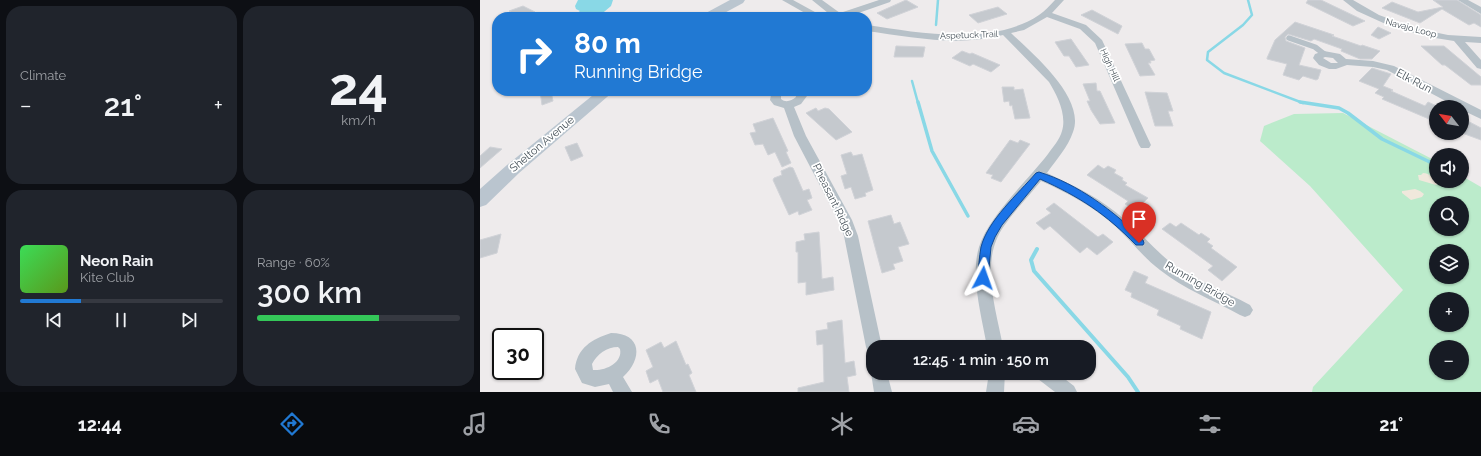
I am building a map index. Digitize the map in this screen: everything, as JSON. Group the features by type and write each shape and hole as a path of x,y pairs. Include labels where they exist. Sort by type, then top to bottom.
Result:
{"main road":[{"path":"717,12 739,0"},
{"name":"Shelton Avenue","path":"480,200 512,169 601,96"}],"street":[{"path":"786,0 809,12"},
{"path":"816,0 832,12"},
{"path":"852,12 887,0"},
{"name":"Aspetuck Trail","path":"872,29 908,34 944,36 1006,33 1036,21 1047,14 1060,0"},
{"name":"Navajo Loop","path":"1347,0 1363,11 1392,24 1422,32 1456,38 1481,40"},
{"path":"1462,0 1481,11"},
{"name":"High Hill","path":"1047,14 1083,27 1099,42 1145,145"},
{"path":"994,340 983,278 986,247 998,222 1039,175 1066,137 1068,131 1067,110 1060,91 1053,80 1006,33"},
{"path":"1456,38 1481,66"},
{"name":"Elk Run","path":"1324,54 1318,58 1325,65 1338,67 1343,62 1373,64 1390,68 1481,115"},
{"name":"Pheasant Ridge","path":"776,96 775,100 780,104 788,105 800,136 845,220 851,236 873,340"},
{"path":"788,105 799,100 802,96"},
{"name":"Running Bridge","path":"1039,175 1072,190 1100,207 1120,223 1148,252 1172,271 1245,310"},
{"path":"612,374 623,392"},
{"path":"880,380 883,392"},
{"path":"995,392 996,380"},
{"path":"1053,380 1068,392"}],"lane":[{"path":"1289,38 1315,48 1324,54"}],"green space":[{"path":"1343,113 1429,157 1429,188 1469,188 1469,180 1481,187 1481,392 1312,392 1313,387 1403,290 1310,186 1260,141 1264,126 1294,114"}],"sand":[{"path":"1423,173 1429,175 1429,183 1419,180 1418,175"},
{"path":"1415,189 1424,194 1422,197 1411,200 1402,193 1402,191"}],"water":[{"path":"578,0 613,0 611,6 604,12 579,12 580,11 576,9 575,6"}],"building":[{"path":"906,0 918,7 887,19 877,13"},
{"path":"1308,0 1321,0 1365,21 1353,26 1306,3"},
{"path":"1433,0 1457,0 1481,15 1481,27 1474,23 1469,25 1442,9 1420,23 1382,8 1392,2 1418,12 1443,7"},
{"path":"523,6 535,12 511,12 509,11"},
{"path":"998,7 1007,14 978,23 969,15"},
{"path":"1092,10 1122,26 1118,34 1081,15"},
{"path":"1295,22 1361,46 1362,45 1380,51 1372,59 1360,59 1341,51 1342,49 1314,39 1311,41 1288,34 1285,37 1286,41 1305,48 1299,65 1321,70 1318,79 1316,80 1303,76 1299,80 1283,75 1287,64 1267,58 1275,40"},
{"path":"1378,27 1391,33 1379,39 1371,35"},
{"path":"1071,39 1089,65 1076,67 1069,56 1064,56 1055,42"},
{"path":"1142,43 1145,49 1149,49 1155,60 1148,63 1155,75 1140,76 1125,44"},
{"path":"896,46 925,47 923,57 894,57"},
{"path":"1421,46 1444,46 1481,77 1481,85 1471,85 1445,65 1442,65"},
{"path":"962,51 970,54 972,53 1000,65 991,72 973,64 970,66 952,58"},
{"path":"1372,68 1391,74 1383,86 1425,106 1429,102 1429,119 1382,99 1384,97 1375,93 1379,89 1359,81"},
{"path":"1096,83 1097,91 1100,91 1115,123 1100,124 1091,110 1087,101 1090,101 1083,84"},
{"path":"1002,87 1014,87 1014,90 1023,89 1030,118 1015,119 1012,105 1010,106 1009,101 1004,102"},
{"path":"1145,92 1167,93 1173,111 1168,111 1173,126 1155,126"},
{"path":"541,96 552,96 553,101 542,105"},
{"path":"816,108 818,111 825,108 829,109 852,132 836,140 806,113"},
{"path":"773,118 788,151 786,152 791,163 782,167 775,152 768,155 763,144 755,145 750,133 756,132 753,124"},
{"path":"1469,122 1481,128 1481,140 1469,136"},
{"path":"1010,140 1018,143 1020,140 1030,144 1001,182 991,178 993,175 986,173"},
{"path":"577,143 583,156 571,161 565,147"},
{"path":"490,147 502,149 480,168 480,156"},
{"path":"851,152 853,156 862,154 873,190 865,193 866,196 855,199 851,187 845,189 841,176 847,174 841,155"},
{"path":"1098,165 1104,169 1108,166 1116,170 1114,173 1123,178 1122,180 1127,183 1125,185 1148,198 1136,210 1125,204 1128,201 1087,175"},
{"path":"790,167 793,168 803,191 809,189 812,198 807,200 812,210 799,215 798,211 789,215 773,180 774,178 782,175 781,171"},
{"path":"1054,203 1098,237 1103,234 1113,242 1097,255 1087,247 1080,253 1050,226 1044,230 1036,223 1051,213 1046,209"},
{"path":"891,215 894,224 900,222 909,244 898,247 903,261 893,264 895,269 882,273 868,221"},
{"path":"1170,223 1176,227 1181,223 1199,235 1201,233 1210,239 1207,242 1213,246 1211,248 1237,267 1222,281 1208,270 1213,266 1162,229"},
{"path":"819,232 822,279 833,277 834,290 806,295 806,282 798,283 798,252 796,252 796,242 805,240 804,234"},
{"path":"501,234 497,253 480,258 480,240"},
{"path":"1134,271 1148,277 1145,283 1211,312 1202,339 1180,329 1181,326 1157,315 1159,310 1131,297 1132,293 1125,290"},
{"path":"842,320 845,363 854,361 856,375 847,377 849,392 798,392 798,388 824,382 823,344 817,345 816,331 828,329 827,323"},
{"path":"676,341 686,365 688,364 692,373 689,375 696,392 663,392 658,379 650,383 646,371 653,367 646,350 661,342 664,348"}],"waterway":[{"path":"936,25 938,0"},
{"path":"1248,0 1252,15 1243,25 1208,52 1207,60 1224,73 1301,102"},
{"path":"912,81 918,103"},
{"path":"918,102 932,151 968,216"},
{"path":"1301,102 1339,108 1348,113 1382,139 1429,162"},
{"path":"1037,249 1031,260 1034,271 1128,377 1138,392"}],"route":[{"path":"983,278 983,264 986,247 990,236 998,222 1039,175 1072,190 1100,207 1120,223 1139,243"}]}
